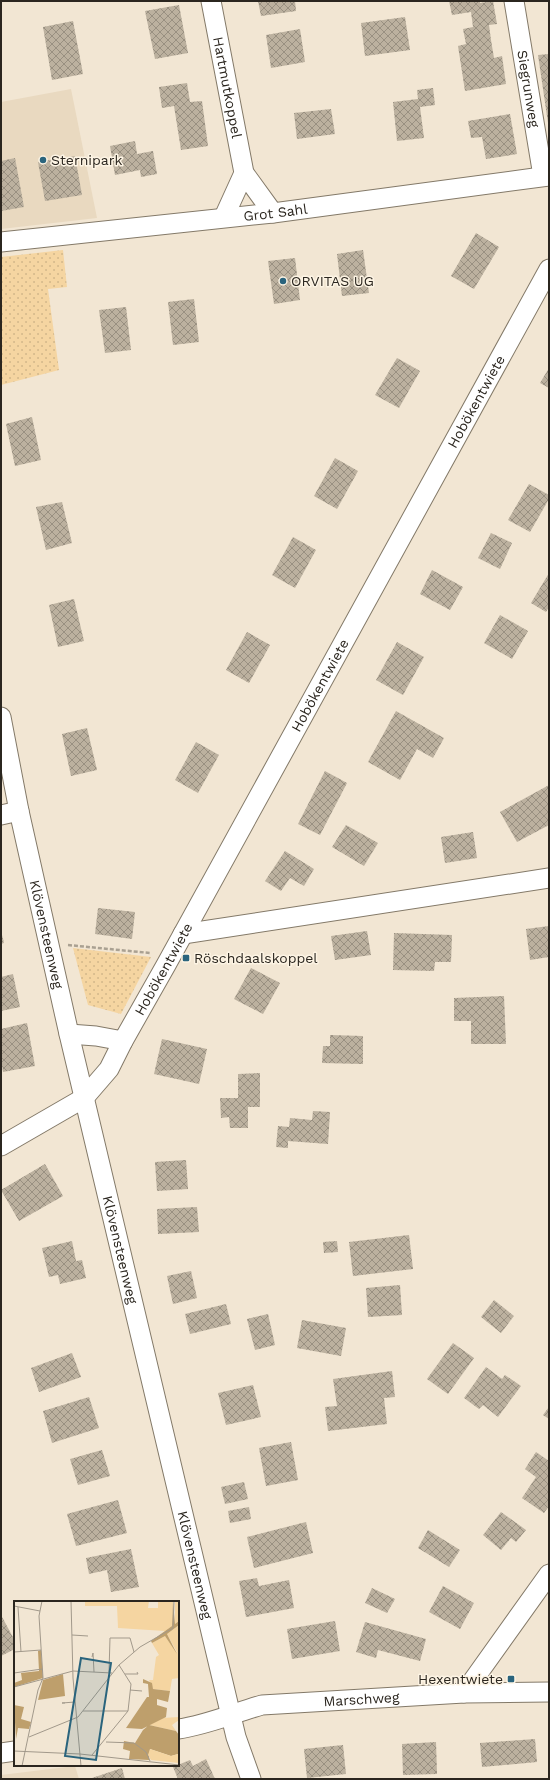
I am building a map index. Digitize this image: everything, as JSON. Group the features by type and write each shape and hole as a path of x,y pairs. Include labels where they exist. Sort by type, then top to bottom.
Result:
{"street":[{"name":"Hartmutkoppel","path":"210,1 244,173 273,213"},
{"name":"Siegrunweg","path":"514,1 546,176"},
{"path":"224,217 244,173"},
{"name":"Grot Sahl","path":"1,242 224,217 273,213 546,176"},
{"name":"Hobökentwiete","path":"1,1146 84,1098 109,1069 123,1041 549,269"},
{"name":"Klövensteenweg","path":"1,717 19,811 84,1098 230,1714 236,1737 251,1779"},
{"path":"1,814 19,811"},
{"path":"183,934 549,878"},
{"path":"69,1034 96,1036 123,1041"},
{"path":"464,1693 549,1574"},
{"name":"Marschweg","path":"179,1728 202,1725 230,1714 262,1706 464,1693 549,1692"},
{"path":"1,1753 14,1751"}],"path":[{"path":"50,948 71,944 152,953 166,965"}],"shaded area":[{"name":"Sternipark","path":"71,89 97,218 1,229 1,102"},
{"path":"63,250 67,287 48,289 59,370 1,385 1,257"},
{"path":"73,948 151,957 121,1014 88,1005"},
{"path":"75,1766 79,1779 1,1779 1,1775"}],"building":[{"path":"258,1 295,1 296,11 261,16"},
{"path":"449,1 480,1 480,3 493,1 497,24 489,25 491,40 494,58 502,56 506,84 465,91 458,46 466,44 463,29 473,27 471,12 452,15"},
{"path":"179,5 188,53 155,59 145,11"},
{"path":"405,17 410,50 365,56 361,23"},
{"path":"73,21 83,74 52,80 43,27"},
{"path":"300,29 305,62 271,68 266,35"},
{"path":"549,54 549,123 548,123 538,55"},
{"path":"187,83 190,102 202,101 208,146 181,150 174,106 162,108 159,87"},
{"path":"433,88 435,105 420,107 424,138 397,141 393,102 418,99 417,90"},
{"path":"331,109 335,134 297,139 294,113"},
{"path":"510,114 517,154 486,159 482,137 471,138 468,121"},
{"path":"135,141 137,154 153,151 157,174 141,177 140,170 115,175 110,146"},
{"path":"75,156 82,195 45,201 38,162"},
{"path":"15,158 24,207 1,211 1,161"},
{"path":"476,233 499,247 474,289 451,276"},
{"path":"363,250 369,293 342,296 337,254"},
{"path":"295,258 300,300 274,304 268,261"},
{"path":"194,299 199,342 173,345 168,302"},
{"path":"126,307 131,350 105,353 99,310"},
{"path":"397,358 420,371 399,408 375,395"},
{"path":"549,368 549,388 540,383"},
{"path":"32,417 41,460 15,466 6,424"},
{"path":"335,458 358,471 337,509 314,496"},
{"path":"529,484 549,495 549,499 530,532 508,520"},
{"path":"62,502 72,543 46,550 36,507"},
{"path":"491,533 512,543 500,569 478,558"},
{"path":"293,537 316,550 295,588 272,575"},
{"path":"432,570 463,587 450,610 420,594"},
{"path":"549,573 549,607 546,612 531,603"},
{"path":"74,599 84,641 58,647 49,605"},
{"path":"500,615 528,631 512,659 484,643"},
{"path":"247,632 270,645 249,683 226,670"},
{"path":"397,642 424,657 403,695 376,680"},
{"path":"396,711 444,738 433,758 417,749 400,780 368,762"},
{"path":"87,728 97,770 71,776 62,734"},
{"path":"196,742 219,755 198,793 175,780"},
{"path":"325,771 347,783 320,835 298,824"},
{"path":"549,785 549,825 517,842 500,812"},
{"path":"346,825 378,843 364,866 332,847"},
{"path":"473,832 477,858 445,863 441,837"},
{"path":"285,851 314,869 304,886 290,878 281,891 265,881"},
{"path":"98,908 135,912 132,939 95,934"},
{"path":"549,926 549,957 530,960 526,929"},
{"path":"1,931 4,943 1,944"},
{"path":"367,931 371,955 335,960 331,936"},
{"path":"394,933 452,935 451,962 435,962 434,971 393,970"},
{"path":"251,968 280,983 263,1014 234,999"},
{"path":"13,974 20,1007 1,1011 1,977"},
{"path":"504,996 506,1044 471,1044 471,1021 454,1021 454,998"},
{"path":"27,1023 35,1066 3,1072 1,1060 1,1029"},
{"path":"330,1035 363,1036 363,1064 322,1063 323,1046 330,1046"},
{"path":"162,1039 207,1049 199,1084 154,1074"},
{"path":"260,1073 260,1107 248,1107 248,1128 230,1128 229,1117 221,1118 220,1098 238,1098 238,1074"},
{"path":"313,1111 330,1112 328,1144 288,1141 288,1148 276,1147 278,1126 289,1127 290,1118 312,1120"},
{"path":"186,1160 188,1189 157,1191 155,1162"},
{"path":"45,1164 63,1196 19,1221 1,1190"},
{"path":"197,1207 199,1232 158,1234 157,1209"},
{"path":"409,1235 413,1269 353,1276 349,1242"},
{"path":"72,1241 76,1261 82,1260 86,1278 60,1284 58,1275 49,1277 42,1248"},
{"path":"337,1241 338,1252 324,1253 323,1242"},
{"path":"191,1271 197,1298 173,1304 167,1276"},
{"path":"400,1285 402,1315 368,1317 366,1288"},
{"path":"494,1300 514,1316 501,1333 481,1317"},
{"path":"226,1304 231,1324 190,1334 185,1314"},
{"path":"268,1314 275,1345 255,1350 247,1319"},
{"path":"302,1320 346,1328 341,1356 297,1348"},
{"path":"453,1343 474,1358 448,1394 427,1379"},
{"path":"72,1353 81,1377 39,1392 31,1368"},
{"path":"486,1367 502,1379 505,1375 521,1386 498,1417 483,1405 479,1409 464,1398"},
{"path":"392,1371 395,1397 384,1398 387,1424 328,1431 325,1407 337,1406 333,1379"},
{"path":"253,1385 261,1417 226,1425 218,1393"},
{"path":"89,1397 99,1428 52,1443 43,1411"},
{"path":"549,1407 549,1419 543,1415"},
{"path":"291,1442 298,1480 266,1486 259,1448"},
{"path":"102,1450 110,1476 78,1485 70,1459"},
{"path":"536,1452 549,1461 549,1506 544,1513 522,1498 536,1477 525,1469"},
{"path":"244,1482 248,1499 225,1504 221,1487"},
{"path":"118,1500 127,1533 76,1546 67,1514"},
{"path":"249,1507 251,1519 230,1523 228,1511"},
{"path":"501,1512 526,1530 516,1542 511,1538 501,1550 483,1535"},
{"path":"306,1522 313,1553 254,1568 247,1537"},
{"path":"428,1530 460,1550 449,1567 418,1548"},
{"path":"131,1549 139,1587 111,1592 107,1570 89,1574 86,1558"},
{"path":"257,1578 259,1586 289,1580 294,1608 246,1617 239,1581"},
{"path":"443,1586 474,1603 460,1629 429,1612"},
{"path":"372,1588 395,1599 387,1613 365,1603"},
{"path":"1,1615 14,1639 14,1650 1,1656"},
{"path":"335,1621 340,1651 292,1659 287,1629"},
{"path":"365,1622 426,1639 420,1661 378,1650 376,1658 356,1652"},
{"path":"535,1739 537,1762 482,1767 480,1743"},
{"path":"436,1742 437,1774 403,1775 402,1744"},
{"path":"343,1745 346,1774 307,1778 304,1749"},
{"path":"206,1759 215,1779 178,1779 173,1767 179,1766 179,1765 190,1760 193,1766"},
{"path":"122,1768 125,1779 89,1779"}],"place":[{"name":"Sternipark","path":"43,160"},
{"name":"ORVITAS UG","path":"283,281"},
{"name":"Röschdaalskoppel","path":"186,958"},
{"name":"Hexentwiete","path":"511,1679"}]}
